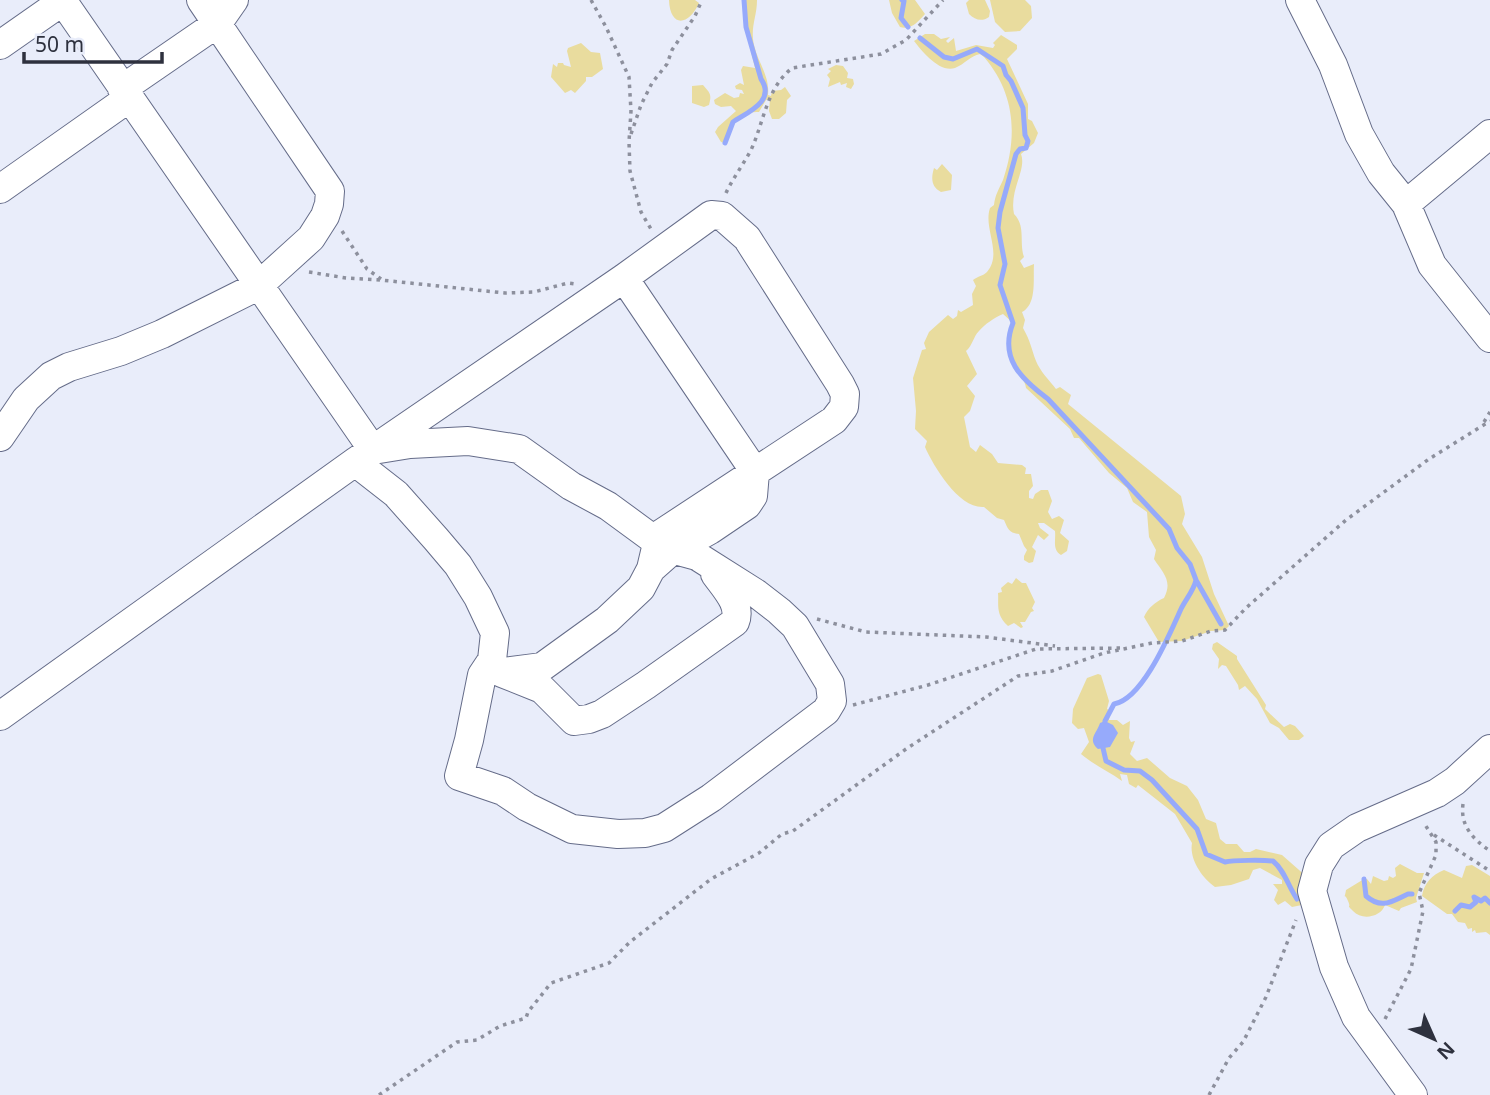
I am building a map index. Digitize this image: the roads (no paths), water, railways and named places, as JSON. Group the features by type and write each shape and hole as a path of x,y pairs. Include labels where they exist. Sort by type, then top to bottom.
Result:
{"street":[{"path":"0,438 26,399 51,376 162,334 258,286 311,238 325,216 330,191 201,0"},
{"path":"0,189 218,23 234,0"},
{"path":"1300,0 1333,65 1359,134 1381,173 1406,204 1432,265 1490,338"},
{"path":"0,45 62,1 258,286 364,456 458,565 478,597 495,633 492,674 459,776 503,791 527,807 572,829 618,834 645,833 664,828 711,798 825,711 832,701 830,684 795,626 757,594 697,556 664,544 608,506 571,486 519,449 468,441 410,443 364,456"},
{"path":"1406,204 1490,134"},
{"path":"0,716 364,456 624,278 711,215 722,216 747,238 845,394 844,407 834,420 755,472 664,544 641,588 607,620 542,667 492,674"},
{"path":"624,278 755,472"},
{"path":"492,674 542,689 575,721 602,714 735,622 738,614 735,604 710,566"},
{"path":"1413,1095 1356,1017 1334,967 1312,891 1319,865 1331,846 1357,828 1437,793 1455,781 1490,749"}],"water":[{"path":"1105,721 1113,725 1118,733 1110,747 1098,749 1093,742 1094,736 1100,723"}],"waterway":[{"path":"725,143 733,122 758,105 765,94 746,27 744,0"},
{"path":"902,0 901,18 908,27"},
{"path":"920,38 944,57 953,59 977,49 1003,66 1023,108 1028,141 1026,148 1020,149 1016,154 998,228 1005,264 1000,285 1013,323 1009,347 1015,367 1169,529 1177,548 1190,564 1221,624"},
{"path":"1105,721 1114,704 1125,699 1145,678 1163,648 1196,580"},
{"path":"1103,748 1106,761 1124,770 1140,771 1152,780 1197,829 1206,854 1225,862 1273,861 1297,899"},
{"path":"1364,879 1366,896 1377,903 1387,903 1412,894"},
{"path":"1455,911 1461,905 1470,907 1476,902 1474,897 1481,901 1485,898 1490,903"}]}
